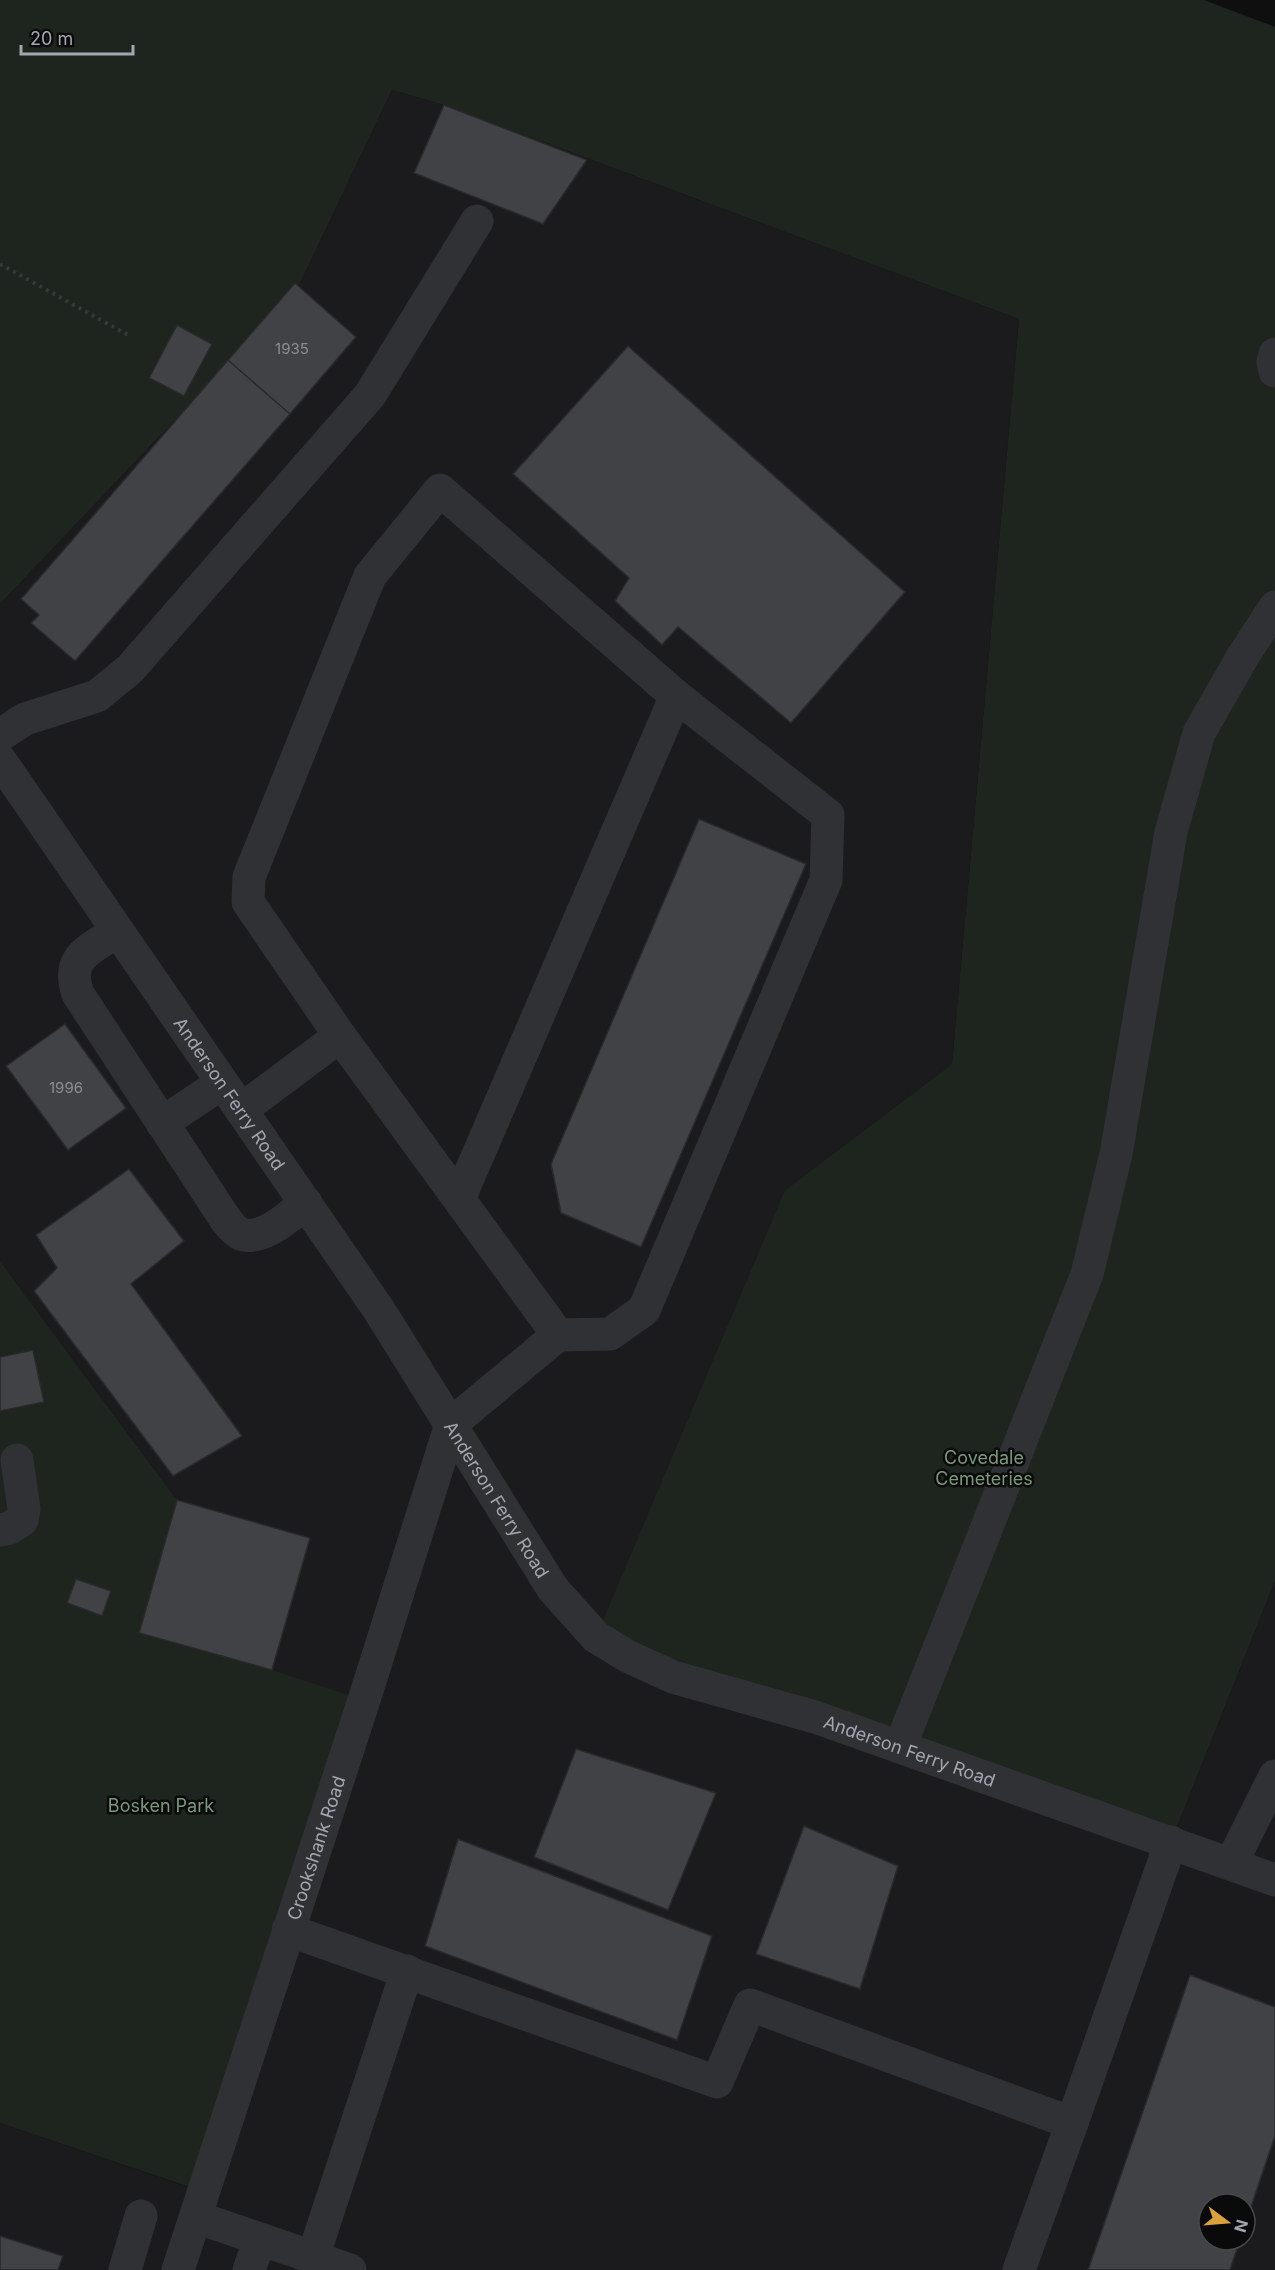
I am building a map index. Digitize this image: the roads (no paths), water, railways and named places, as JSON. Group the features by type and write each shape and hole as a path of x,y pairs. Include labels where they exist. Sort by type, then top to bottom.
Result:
{"street":[{"path":"0,735 25,719 97,696 130,669 370,395 477,221"},
{"path":"1275,354 1273,362 1275,371"},
{"path":"451,1424 558,1335 610,1334 644,1310 826,880 828,815 676,696 440,490 370,576 249,877 248,902 340,1036 558,1335"},
{"path":"900,1747 1087,1274 1116,1154 1171,832 1199,733 1243,656 1275,607"},
{"path":"459,1199 676,696"},
{"name":"Anderson Ferry Road","path":"0,760 379,1310 554,1589 596,1637 627,1656 673,1677 814,1717 1275,1880"},
{"path":"118,931 82,956 75,965 73,980 78,994 235,1230 244,1235 258,1234 274,1227 306,1203"},
{"path":"241,1110 340,1036"},
{"path":"162,1123 222,1083"},
{"name":"Crookshank Road","path":"178,2270 451,1424"},
{"path":"0,1530 10,1528 22,1520 24,1509 17,1460"},
{"path":"1231,1864 1275,1776"},
{"path":"1019,2270 1171,1842"},
{"path":"288,1930 717,2082 750,2005 1072,2123"},
{"path":"313,2257 407,1971"},
{"path":"124,2270 141,2216"},
{"path":"196,2217 350,2270"},
{"path":"249,2270 260,2239"}],"park label":[{"name":"Covedale Cemeteries","path":"984,1467"},
{"name":"Bosken Park","path":"161,1805"}]}
